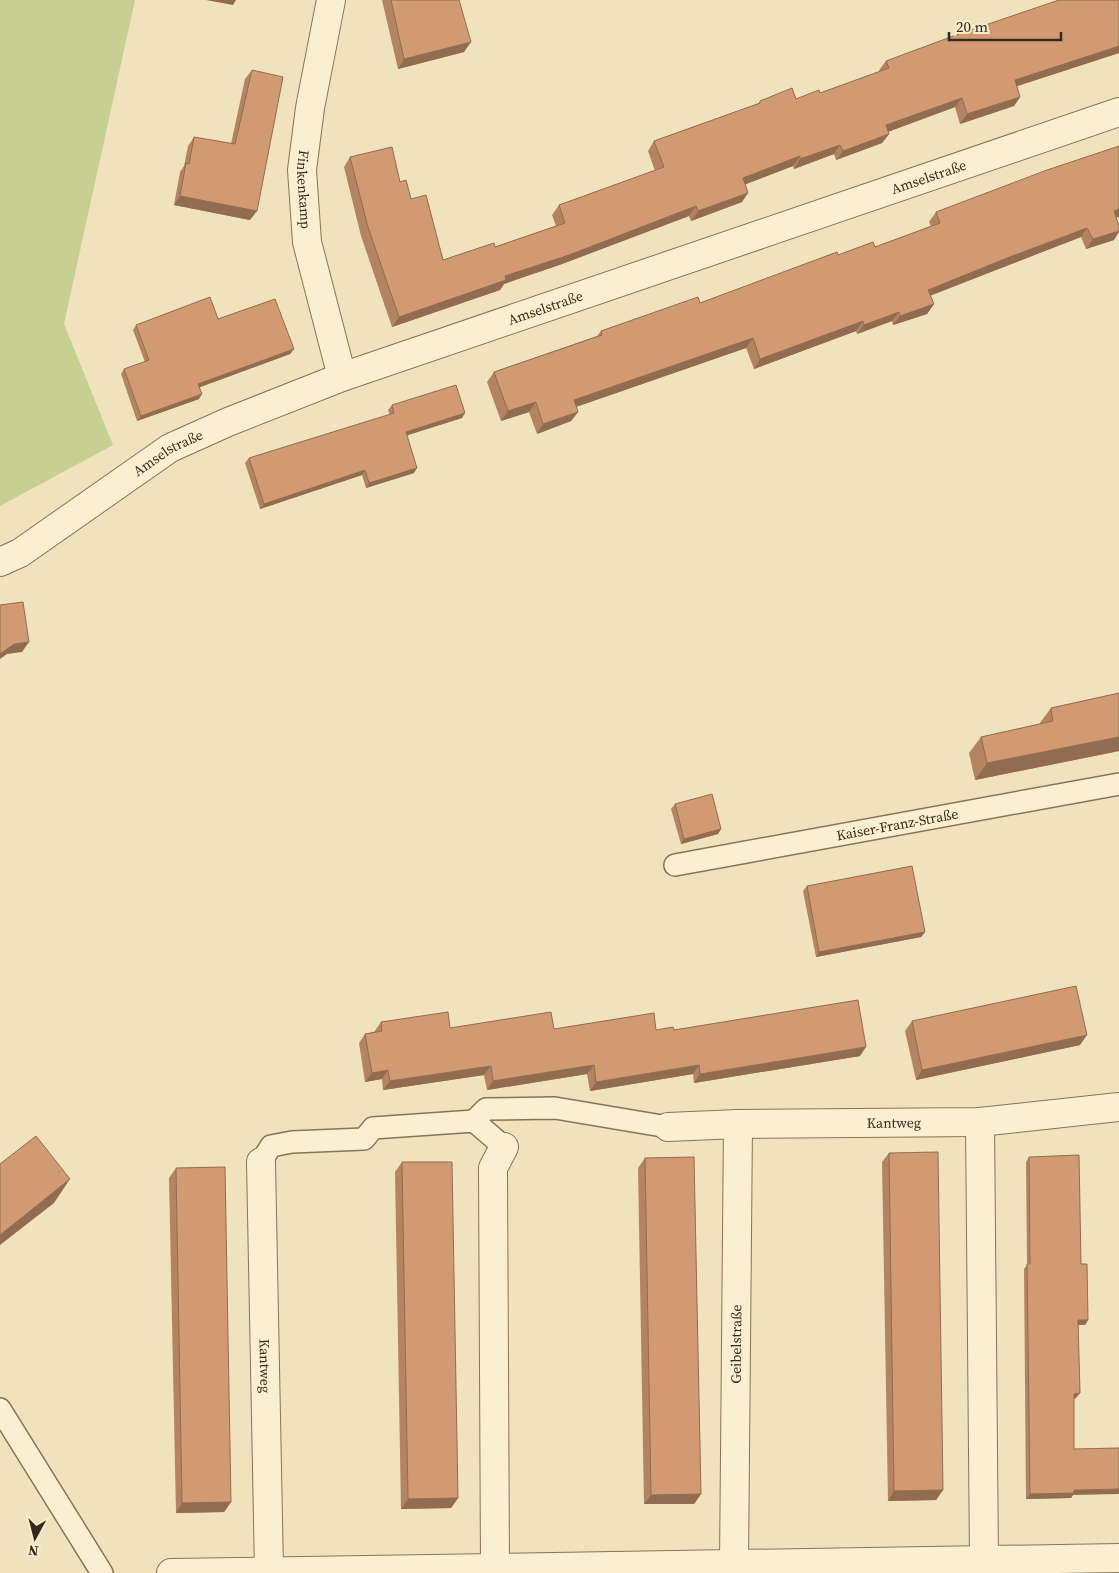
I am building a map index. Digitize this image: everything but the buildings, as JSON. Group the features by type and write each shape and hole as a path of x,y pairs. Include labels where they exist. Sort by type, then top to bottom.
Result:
{"street":[{"name":"Finkenkamp","path":"331,0 310,108 302,170 308,242 342,378"},
{"name":"Amselstraße","path":"0,562 20,553 170,448 228,422 342,378 1119,112"},
{"name":"Kantweg","path":"668,1127 738,1124 980,1122 1119,1107"},
{"path":"980,1122 984,1560"},
{"name":"Geibelstraße","path":"734,1564 738,1124"},
{"path":"495,1567 493,1168 504,1147"},
{"name":"Kantweg","path":"261,1162 269,1571"},
{"path":"170,1573 1119,1558"}],"lane":[{"name":"Kaiser-Franz-Straße","path":"675,865 1119,784"},
{"path":"261,1162 271,1146 292,1142 364,1139 373,1128 474,1120 486,1109 555,1108 668,1127"},
{"path":"474,1120 504,1147"},
{"path":"0,1409 102,1573"}],"green space":[{"path":"0,0 135,0 64,324 113,445 0,506"}]}
